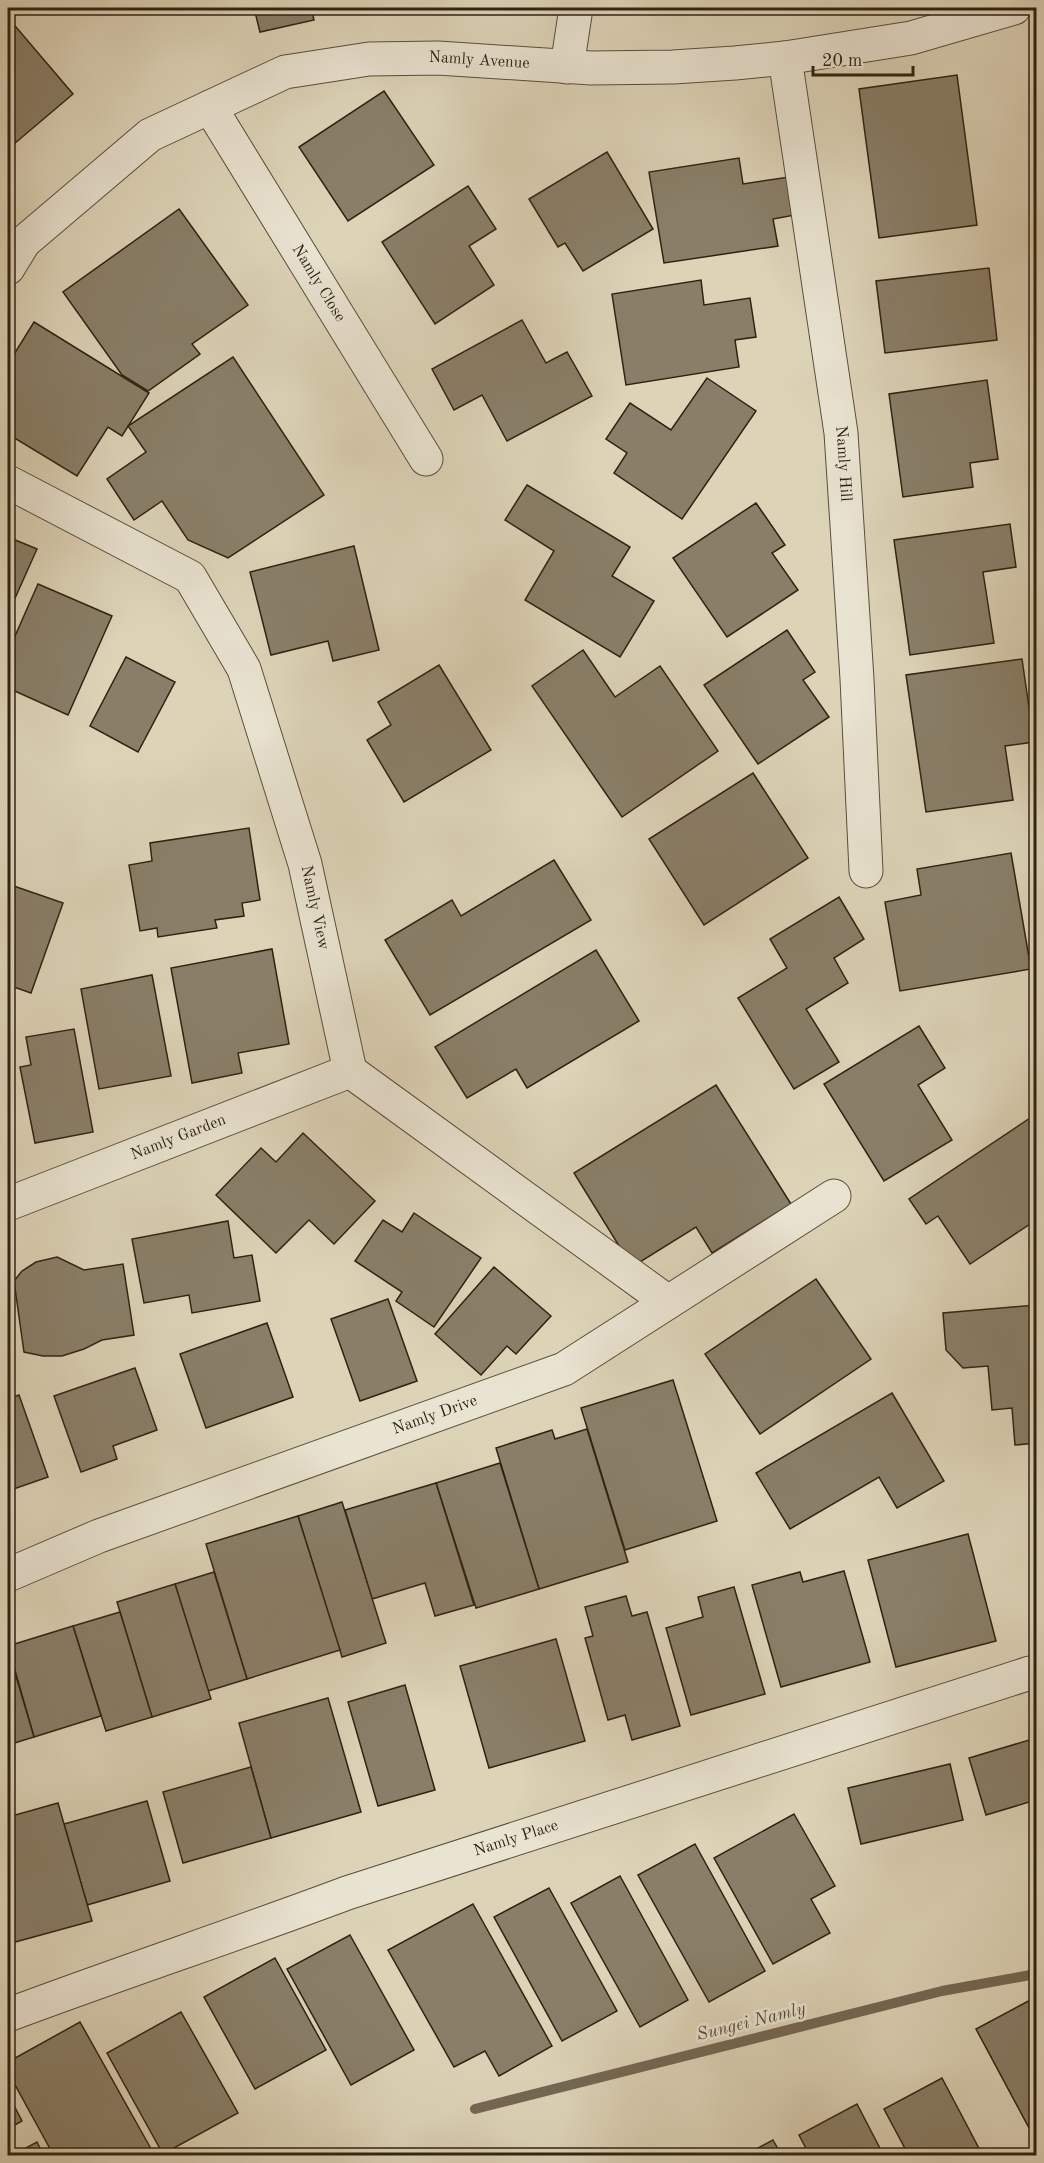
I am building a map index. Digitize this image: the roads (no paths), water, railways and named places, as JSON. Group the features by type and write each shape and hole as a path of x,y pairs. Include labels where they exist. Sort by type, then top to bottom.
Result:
{"street":[{"path":"567,67 576,8"},
{"name":"Namly Avenue","path":"8,268 24,242 150,135 285,72 369,59 438,58 567,67 673,67 785,58 911,38 1014,8"},
{"name":"Namly Hill","path":"785,58 841,433 857,679 866,871"},
{"name":"Namly Close","path":"210,107 426,459"},
{"name":"Namly View","path":"8,482 190,577 238,658 244,669 305,864 350,1071"},
{"path":"350,1071 668,1302"},
{"name":"Namly Garden","path":"8,1204 350,1071"},
{"name":"Namly Drive","path":"8,1575 99,1536 564,1369 834,1196"},
{"name":"Namly Place","path":"8,2015 347,1893 1030,1672"}],"waterway":[{"name":"Sungei Namly","path":"475,2109 942,1991 1036,1974"}]}
